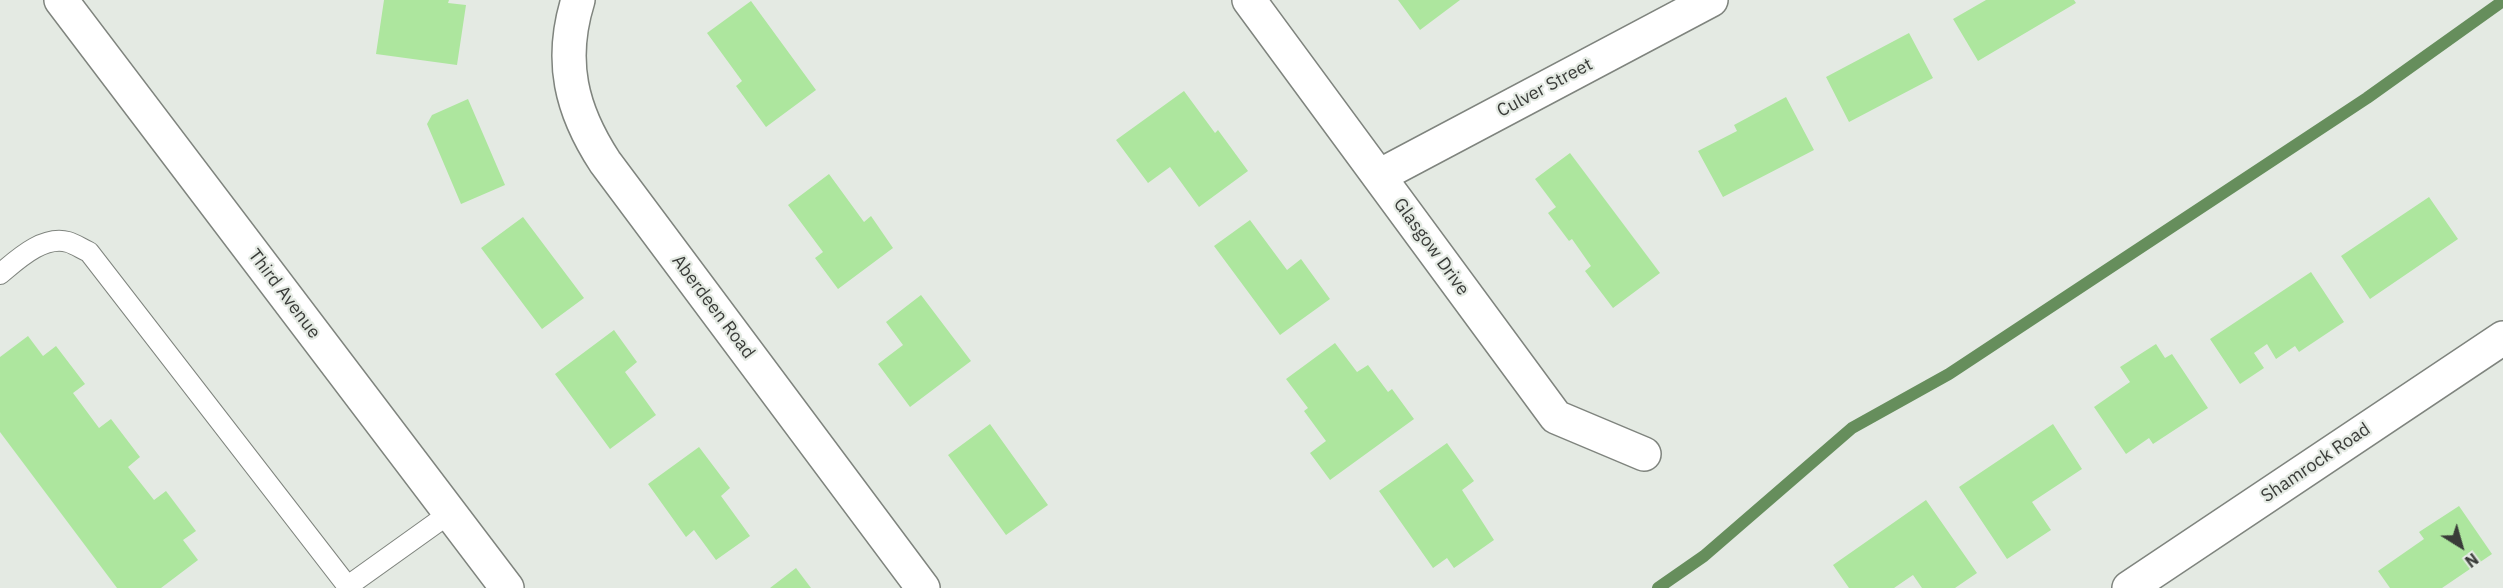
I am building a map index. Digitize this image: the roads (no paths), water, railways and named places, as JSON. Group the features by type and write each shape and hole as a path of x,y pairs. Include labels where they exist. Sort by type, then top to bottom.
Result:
{"street":[{"name":"Third Avenue","path":"61,0 507,588"},
{"name":"Aberdeen Road","path":"578,0 572,18 568,48 570,79 576,108 588,137 923,588"},
{"name":"Glasgow Drive","path":"1249,0 1556,417 1644,454"},
{"name":"Culver Street","path":"1379,176 1711,0"},
{"name":"Shamrock Road","path":"2129,588 2503,338"}],"lane":[{"path":"0,274 21,257 43,244 66,241 89,252 349,587 450,513"}],"waterway":[{"path":"1658,588 1704,556 1852,428 1949,374 2367,98 2503,1"}]}
